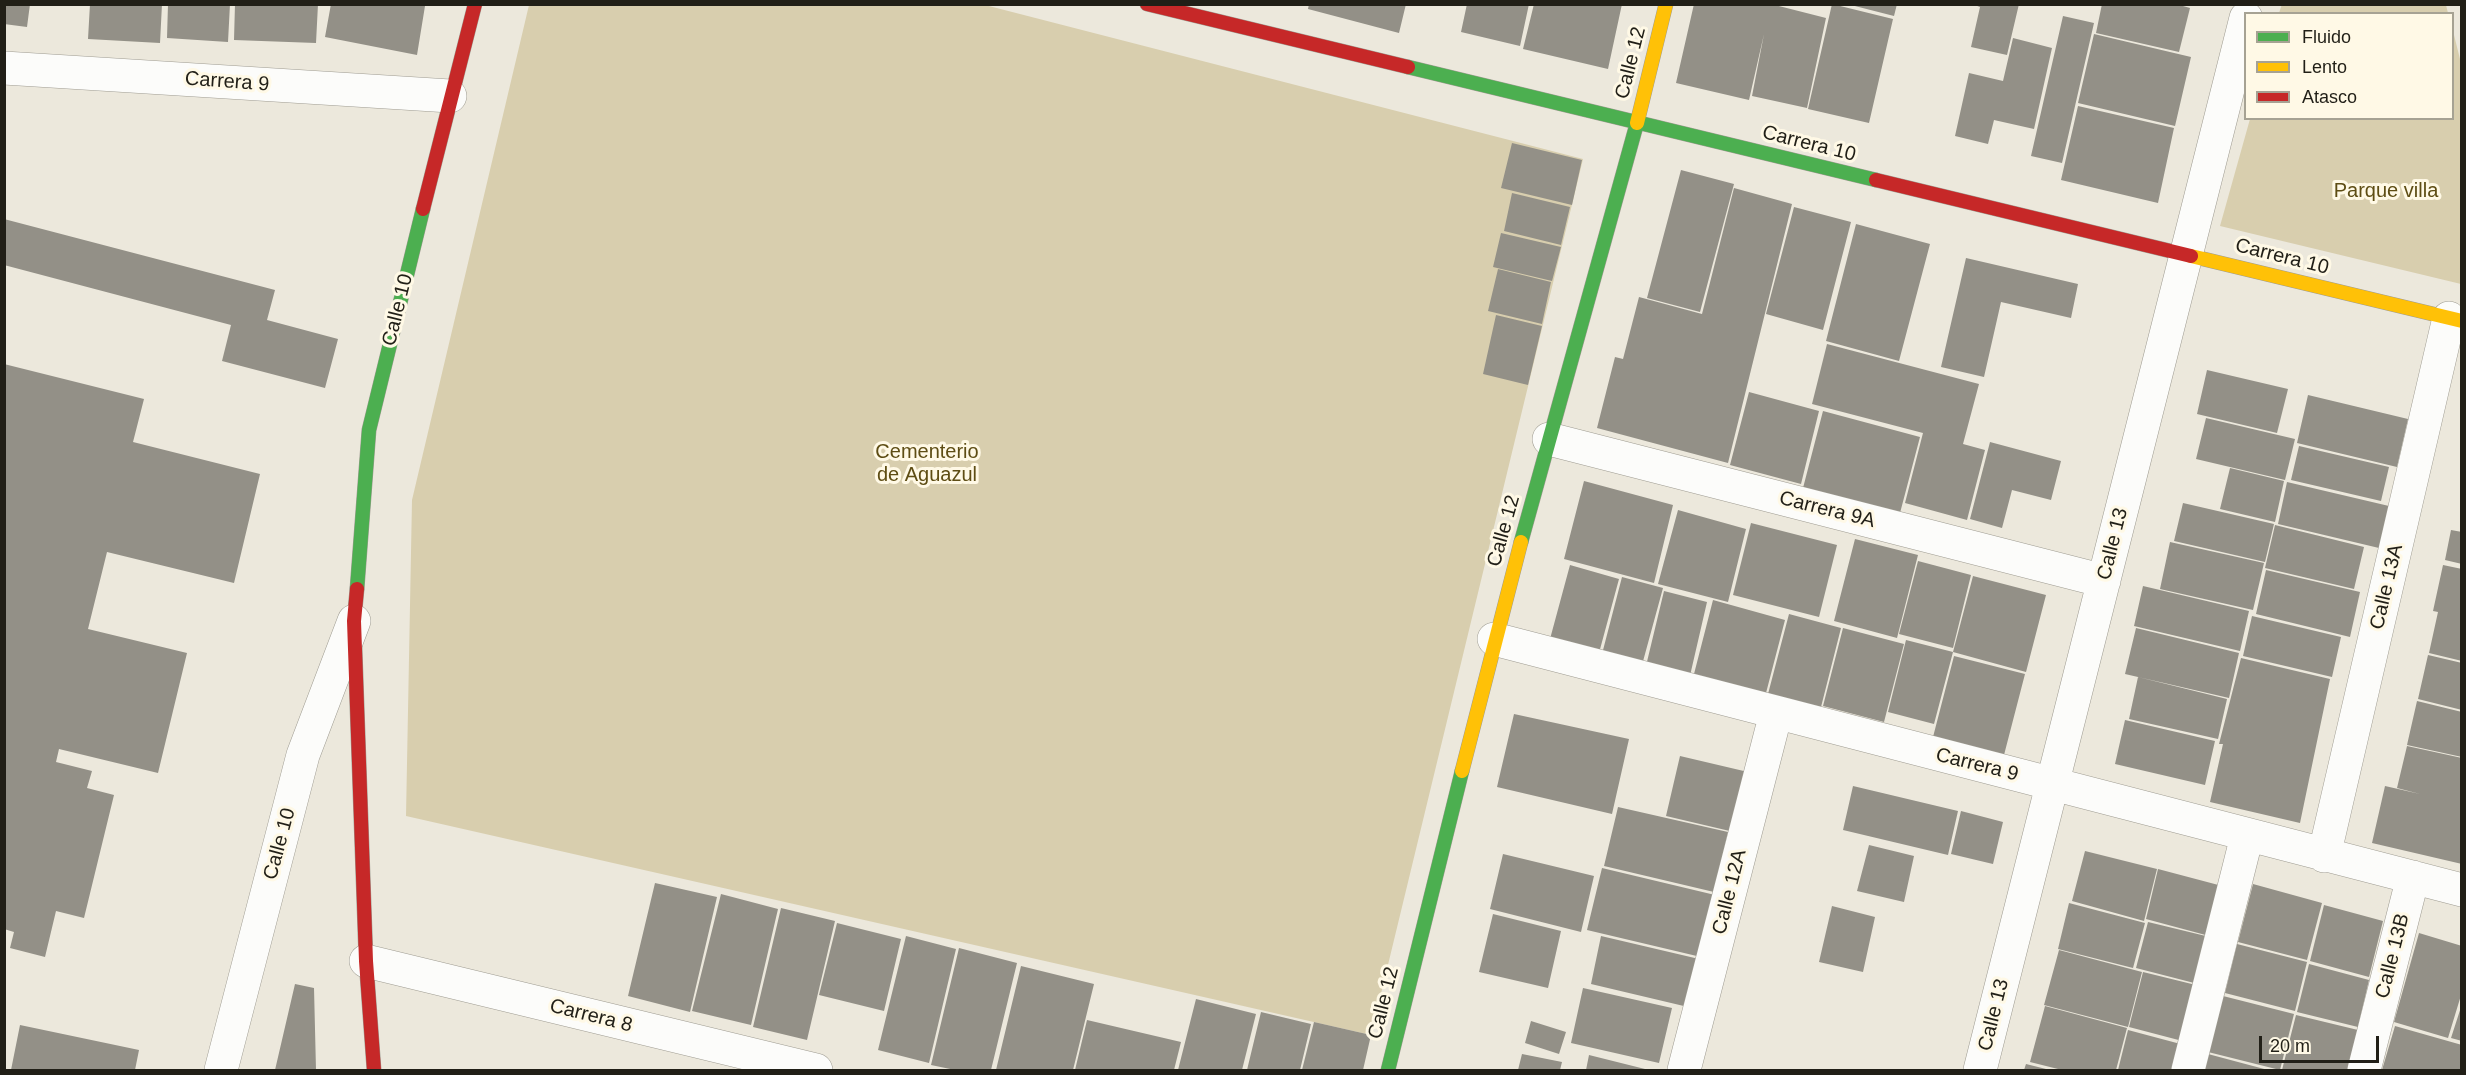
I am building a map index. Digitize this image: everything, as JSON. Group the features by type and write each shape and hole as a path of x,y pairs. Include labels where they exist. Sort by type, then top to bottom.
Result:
{"street":[{"name":"Calle 10","path":"374,1071 366,961 354,621 369,430 450,96 475,4"},
{"name":"Carrera 10","path":"1147,4 2455,319"},
{"name":"Calle 12","path":"1388,1071 1494,639 1636,122 1666,4"},
{"name":"Calle 13","path":"1980,1071 2244,26"},
{"name":"Carrera 9","path":"4,68 450,96"},
{"name":"Calle 13A","path":"2324,856 2455,319"},
{"name":"Carrera 9A","path":"1550,439 2104,581"},
{"name":"Calle 10","path":"221,1071 303,755 354,621"},
{"name":"Carrera 9","path":"1494,639 2462,890"},
{"name":"Calle 12A","path":"1684,1071 1776,713"},
{"path":"2188,1071 2247,836"},
{"name":"Calle 13B","path":"2364,1071 2413,877"},
{"name":"Carrera 8","path":"366,961 816,1071"}],"green space":[{"path":"2282,4 2446,5 2448,12 2279,12"},
{"name":"Cementerio de Aguazul","path":"529,5 985,5 1583,159 1371,1035 406,816 412,500"},
{"name":"Parque villa","path":"2454,35 2462,67 2461,284 2220,226 2250,120 2454,120"}],"building":[{"path":"4,4 30,4 27,27 4,24"},
{"path":"90,4 162,4 160,43 88,39"},
{"path":"168,4 230,4 228,42 167,38"},
{"path":"235,4 318,4 316,43 234,40"},
{"path":"331,4 425,6 417,55 325,37"},
{"path":"1309,4 1406,4 1399,33 1308,9"},
{"path":"1467,4 1529,4 1520,46 1461,32"},
{"path":"1534,4 1622,4 1608,69 1523,49"},
{"path":"1694,4 1771,4 1826,18 1807,108 1752,96 1764,34 1749,100 1676,83"},
{"path":"1832,4 1893,19 1869,123 1808,109"},
{"path":"1847,4 1897,4 1894,16"},
{"path":"1972,4 2019,4 2007,55 1971,47 1980,7"},
{"path":"2102,4 2176,4 2190,8 2179,52 2096,33"},
{"path":"2063,16 2094,23 2062,163 2031,156"},
{"path":"2094,34 2191,57 2175,126 2078,103"},
{"path":"2013,38 2052,48 2034,129 1994,120 1988,144 1955,136 1969,73 2003,81"},
{"path":"2078,106 2174,128 2158,203 2061,180"},
{"path":"1512,143 1582,160 1572,205 1501,188"},
{"path":"1681,170 1734,184 1700,312 1647,298"},
{"path":"1734,188 1792,204 1728,463 1597,428 1615,357 1623,359 1639,297 1702,314"},
{"path":"1512,193 1570,207 1561,245 1504,231"},
{"path":"1794,207 1851,222 1823,330 1766,314"},
{"path":"4,219 275,290 267,320 338,339 325,388 222,361 231,325 4,265"},
{"path":"1856,224 1930,244 1899,361 1826,341"},
{"path":"1501,233 1561,247 1552,281 1493,267"},
{"path":"1966,258 2078,284 2071,318 2001,302 1984,377 1941,367"},
{"path":"1498,269 1551,282 1542,324 1488,311"},
{"path":"1496,315 1542,326 1528,385 1483,374"},
{"path":"1827,344 1979,384 1963,444 1985,450 1967,520 1905,503 1923,433 1812,404"},
{"path":"4,364 144,399 133,442 260,474 234,583 107,552 88,629 187,653 158,773 59,749 56,762 92,771 87,788 114,795 84,918 56,911 45,957 10,948 14,932 4,929"},
{"path":"2207,370 2288,389 2277,433 2197,414"},
{"path":"1749,392 1819,411 1801,484 1730,465"},
{"path":"2308,395 2408,419 2397,467 2297,443"},
{"path":"1823,411 1920,437 1900,513 1803,488"},
{"path":"2206,418 2295,439 2285,480 2196,459"},
{"path":"1990,442 2061,461 2051,500 2012,490 2002,528 1970,519"},
{"path":"2299,446 2389,467 2381,501 2291,480"},
{"path":"2230,468 2284,481 2275,522 2220,509"},
{"path":"1584,481 1673,505 1654,583 1564,559"},
{"path":"2287,482 2389,506 2379,548 2278,524"},
{"path":"2183,503 2274,524 2265,562 2174,541"},
{"path":"1678,510 1746,529 1728,602 1658,584"},
{"path":"1751,523 1837,545 1819,617 1733,595"},
{"path":"2275,525 2364,547 2354,589 2265,568"},
{"path":"2451,530 2462,532 2462,564 2445,560"},
{"path":"1855,539 1918,555 1897,638 1834,621"},
{"path":"2170,542 2264,563 2253,610 2160,589"},
{"path":"1918,561 1971,575 1953,648 1899,634"},
{"path":"1570,565 1619,579 1599,653 1550,639"},
{"path":"2443,565 2462,569 2462,661 2429,653 2438,612 2433,611"},
{"path":"2266,570 2360,592 2350,637 2256,614"},
{"path":"1973,576 2046,595 2026,672 1953,652"},
{"path":"1622,577 1663,588 1642,665 1602,654"},
{"path":"2143,586 2249,611 2240,651 2134,626"},
{"path":"1664,591 1707,602 1689,680 1645,670"},
{"path":"1713,600 1785,620 1766,693 1694,674"},
{"path":"1789,614 1841,628 1821,707 1768,694"},
{"path":"2252,616 2341,637 2332,677 2243,656"},
{"path":"1843,628 1904,644 1884,722 1823,706"},
{"path":"2136,628 2239,653 2229,698 2125,674"},
{"path":"1906,640 1953,652 1934,724 1888,712"},
{"path":"2428,655 2462,663 2462,710 2418,699"},
{"path":"1954,656 2025,674 2004,755 1933,737"},
{"path":"2241,658 2330,679 2300,823 2210,802 2223,744 2219,744"},
{"path":"2138,677 2227,699 2218,739 2129,719"},
{"path":"2417,701 2462,712 2462,757 2407,745"},
{"path":"1514,714 1629,739 1612,814 1497,787"},
{"path":"2125,720 2215,741 2205,785 2115,764"},
{"path":"2407,746 2462,758 2462,864 2372,843 2385,786 2420,794 2397,788"},
{"path":"1680,756 1748,772 1734,832 1666,816"},
{"path":"1853,786 1958,811 1948,855 1843,830"},
{"path":"1618,807 1728,832 1714,892 1604,866"},
{"path":"1961,811 2003,822 1993,864 1951,854"},
{"path":"1869,845 1914,856 1904,902 1857,891"},
{"path":"2085,851 2157,869 2144,921 2072,901"},
{"path":"1503,854 1594,876 1581,932 1490,909"},
{"path":"1602,868 1715,895 1701,957 1587,930"},
{"path":"2158,869 2226,887 2213,937 2146,919"},
{"path":"655,883 717,897 690,1012 628,996"},
{"path":"2253,884 2322,903 2307,960 2238,942"},
{"path":"721,894 778,909 751,1025 692,1011"},
{"path":"2069,903 2145,923 2133,968 2058,949"},
{"path":"2324,905 2383,921 2369,977 2310,961"},
{"path":"1832,906 1875,917 1863,972 1819,962"},
{"path":"781,908 835,921 807,1040 753,1027"},
{"path":"1493,914 1561,931 1548,988 1479,972"},
{"path":"2148,922 2214,938 2202,985 2136,968"},
{"path":"837,923 901,939 884,1011 819,995"},
{"path":"2419,933 2462,946 2462,992 2448,1038 2394,1022"},
{"path":"906,936 956,949 929,1063 878,1050"},
{"path":"1601,936 1699,959 1688,1007 1591,984"},
{"path":"2237,944 2307,962 2295,1011 2225,993"},
{"path":"959,948 1017,963 991,1070 955,1070 931,1065"},
{"path":"2059,950 2142,972 2128,1027 2044,1005"},
{"path":"2309,964 2369,980 2358,1027 2297,1012"},
{"path":"1021,966 1094,984 1073,1070 996,1070"},
{"path":"2143,972 2204,987 2190,1043 2129,1027"},
{"path":"295,984 314,988 316,1070 275,1070"},
{"path":"1583,988 1672,1008 1659,1063 1571,1043"},
{"path":"2223,996 2294,1014 2280,1070 2208,1052"},
{"path":"1196,999 1256,1014 1242,1070 1178,1070"},
{"path":"2462,1004 2462,1041 2451,1038"},
{"path":"2045,1006 2127,1028 2116,1070 2062,1070 2030,1062"},
{"path":"1261,1012 1311,1024 1300,1070 1247,1070"},
{"path":"2296,1015 2358,1030 2348,1070 2282,1070"},
{"path":"1087,1020 1181,1042 1174,1070 1075,1070"},
{"path":"1531,1021 1566,1032 1559,1054 1525,1043"},
{"path":"1314,1022 1371,1035 1363,1070 1302,1070"},
{"path":"20,1025 139,1050 135,1070 11,1070"},
{"path":"2395,1026 2462,1045 2461,1070 2382,1070"},
{"path":"2128,1030 2188,1046 2182,1070 2118,1070"},
{"path":"1522,1054 1562,1062 1560,1070 1518,1070"},
{"path":"2208,1054 2268,1070 2204,1070"},
{"path":"1589,1055 1649,1070 1586,1070"},
{"path":"2026,1064 2050,1070 2024,1070"}],"traffic: fast":[{"path":"1408,67 1876,180"},
{"path":"1521,542 1637,123"},
{"path":"357,589 369,430 423,209"},
{"path":"1388,1070 1462,771"}],"traffic: slow":[{"path":"1637,123 1666,4"},
{"path":"2191,256 2462,321"},
{"path":"1462,771 1521,542"}],"traffic: jam":[{"path":"423,209 475,4"},
{"path":"1147,4 1408,67"},
{"path":"1876,180 2191,256"},
{"path":"357,589 354,621 366,961 374,1070"}]}
